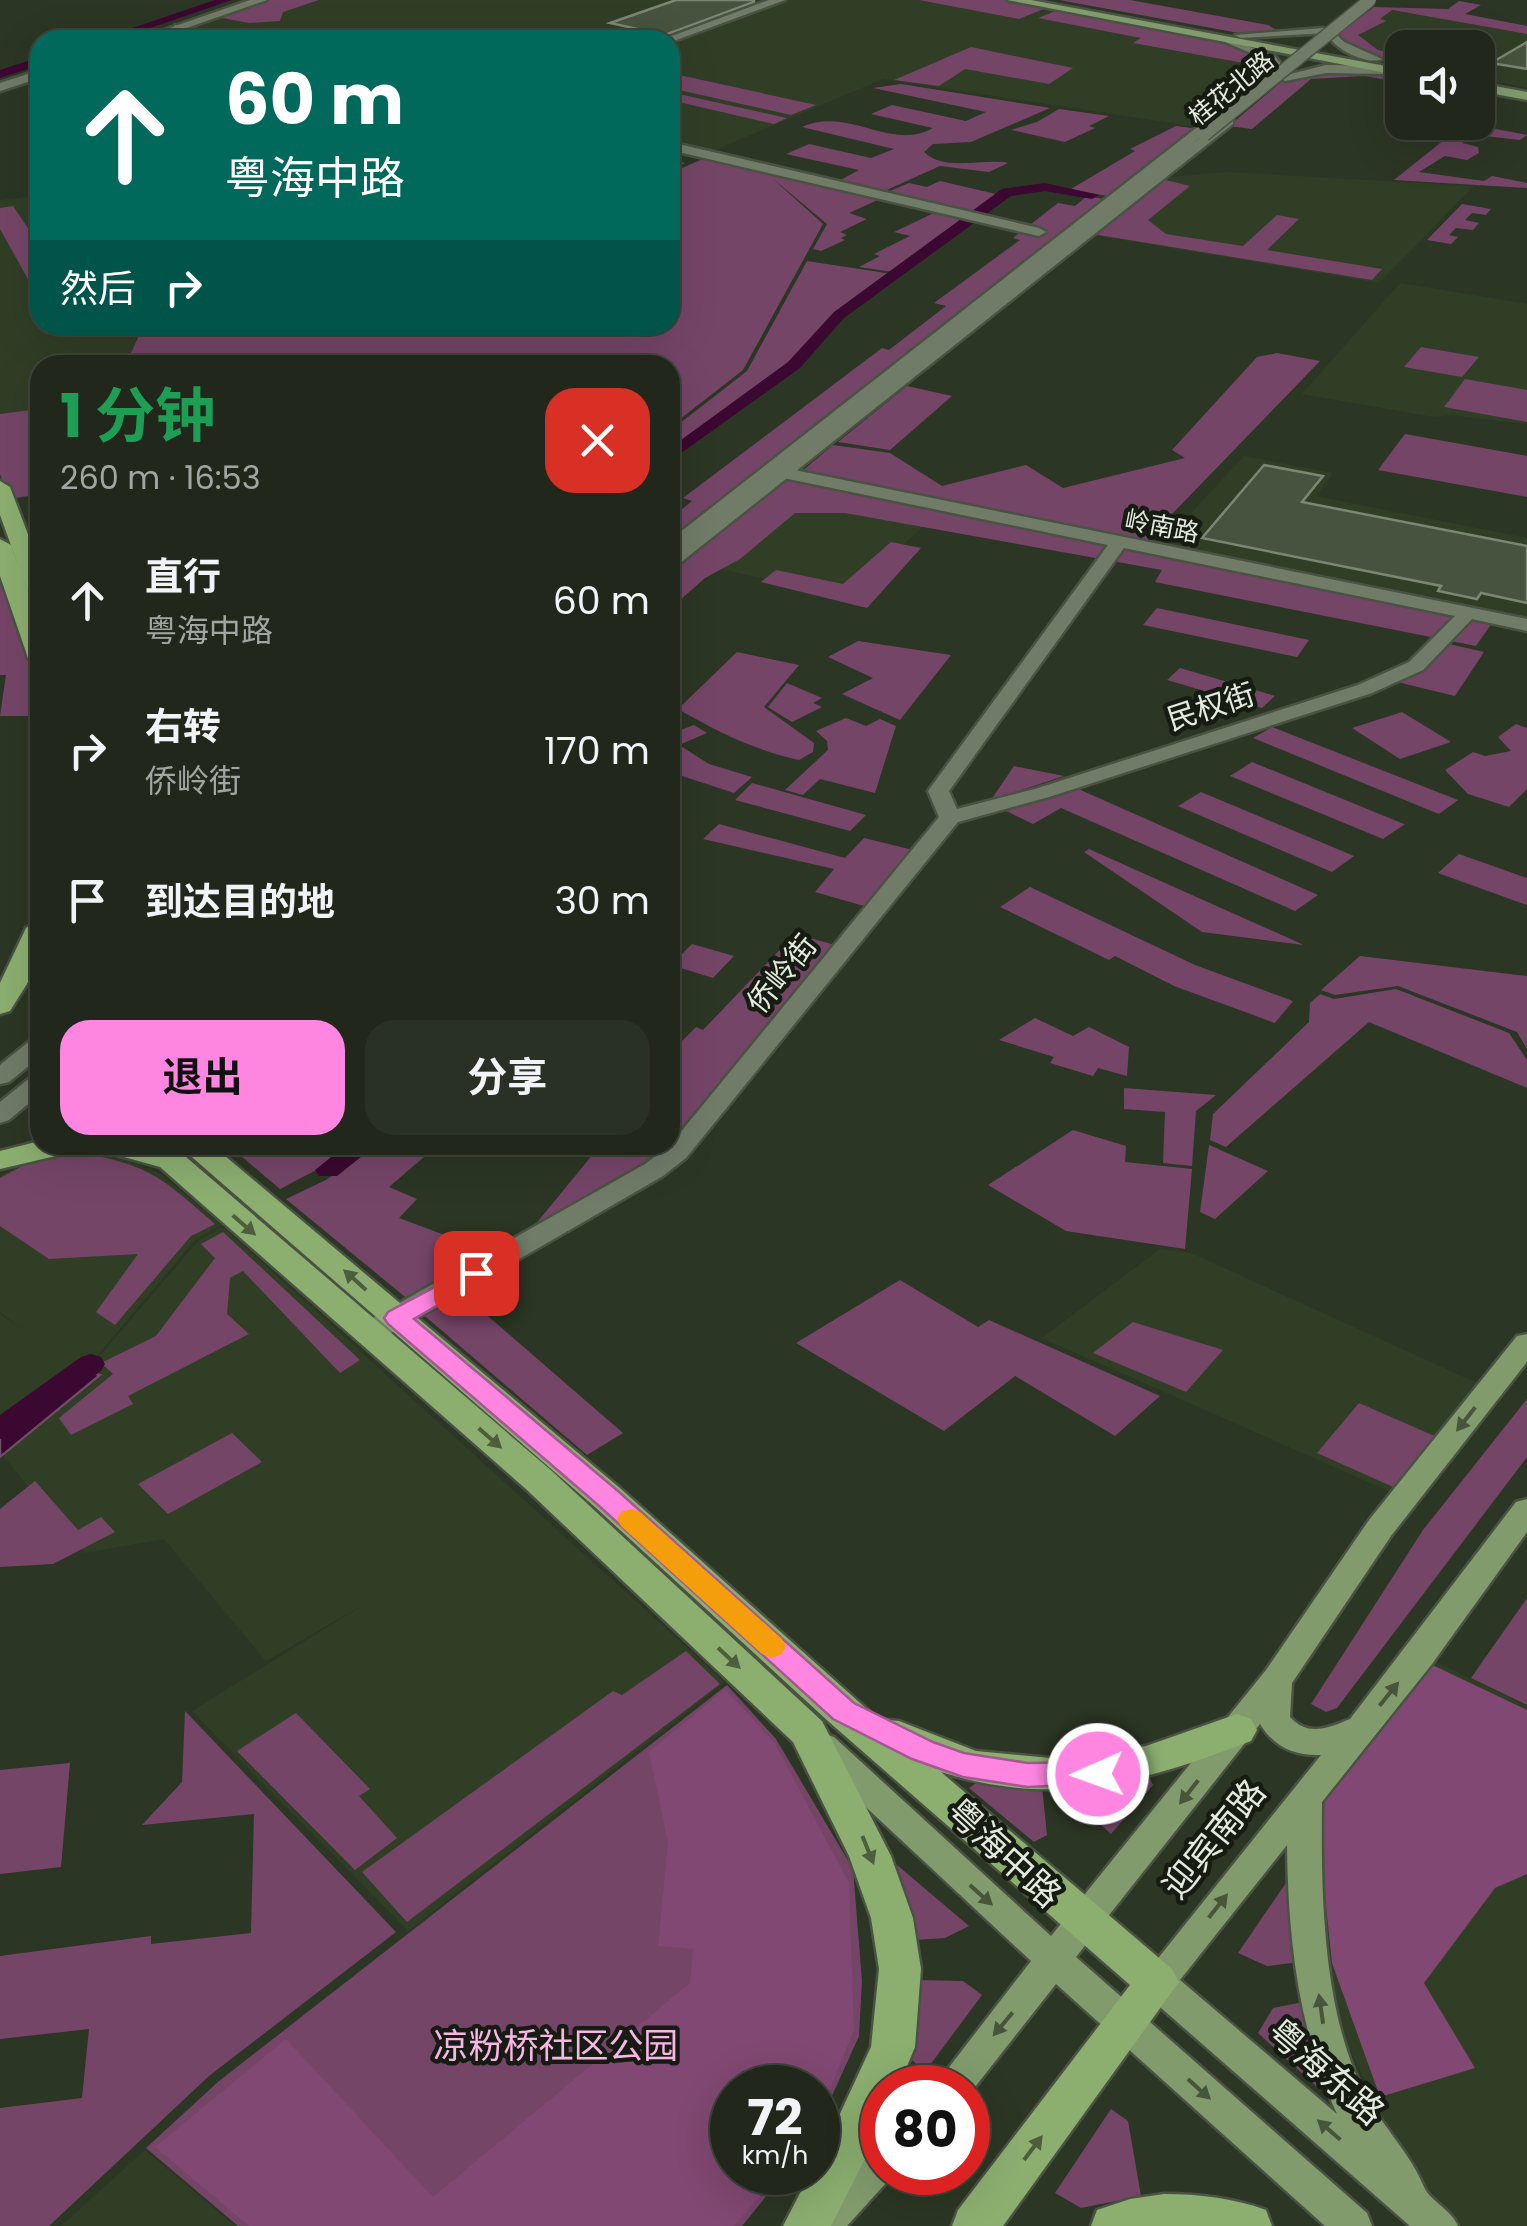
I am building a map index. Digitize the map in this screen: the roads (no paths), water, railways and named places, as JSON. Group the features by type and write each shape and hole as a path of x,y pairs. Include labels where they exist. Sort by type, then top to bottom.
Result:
{"highway":[{"path":"0,487 30,568"},
{"path":"0,546 30,630"},
{"path":"0,1005 30,953"},
{"path":"0,1160 30,1153"},
{"name":"粤海中路","path":"179,1155 382,1325 608,1498 826,1722 1086,1920 1158,1982"},
{"path":"826,1722 963,1764 1028,1775 1098,1774 1139,1766 1237,1730"},
{"path":"806,2226 852,2141 894,2048 900,1968 892,1918 826,1722"},
{"name":"迎宾南路","path":"974,2226 1158,1982"},
{"path":"1114,2226 1163,2216 1199,2217 1249,2226"}],"main road":[{"path":"170,30 261,0"},
{"path":"680,35 780,0"},
{"path":"1013,0 1235,37 1328,33 1374,0"},
{"path":"1054,0 1381,65"},
{"path":"1328,33 1362,0"},
{"path":"1196,141 1374,0"},
{"path":"176,28 184,30"},
{"path":"1328,33 1340,44 1385,67"},
{"path":"1235,37 1270,58 1281,72 1385,65"},
{"name":"桂花北路","path":"680,542 779,472 935,351 1281,72"},
{"path":"0,87 30,77"},
{"path":"1495,81 1527,88"},
{"path":"1495,90 1527,96"},
{"name":"桂花北路","path":"680,557 1058,242 1196,141"},
{"path":"680,148 972,219 1038,232 1072,231"},
{"path":"1038,232 1058,242"},
{"name":"岭南路","path":"779,472 1527,625"},
{"path":"950,817 938,791 1118,543"},
{"name":"民权街","path":"950,817 1042,794 1365,689 1416,666 1468,614"},
{"name":"侨岭街","path":"680,1148 950,817"},
{"path":"0,1078 30,1053"},
{"path":"0,1116 30,1090"},
{"name":"侨岭街","path":"382,1325 654,1170 673,1155"},
{"path":"970,2065 1237,1730 1380,1528 1527,1343"},
{"name":"迎宾南路","path":"1158,1982 1421,1655 1527,1510"},
{"path":"1277,1678 1269,1704 1272,1719 1296,1740 1328,1744 1363,1726"},
{"name":"粤海中路","path":"826,1722 1054,1960 1126,2024"},
{"path":"1305,1796 1303,1857 1325,2034 1353,2108 1434,2222"},
{"name":"粤海东路","path":"1158,1982 1434,2222"},
{"path":"1126,2024 1353,2226"},
{"path":"821,2226 860,2185"}],"waterway":[{"path":"134,30 226,0"},
{"path":"0,74 30,64"},
{"path":"680,449 794,365 839,315 1007,192 1045,187 1092,195"},
{"path":"328,1170 349,1155"},
{"path":"0,1429 91,1364"}],"park label":[{"name":"凉粉桥社区公园","path":"556,2046"}]}
